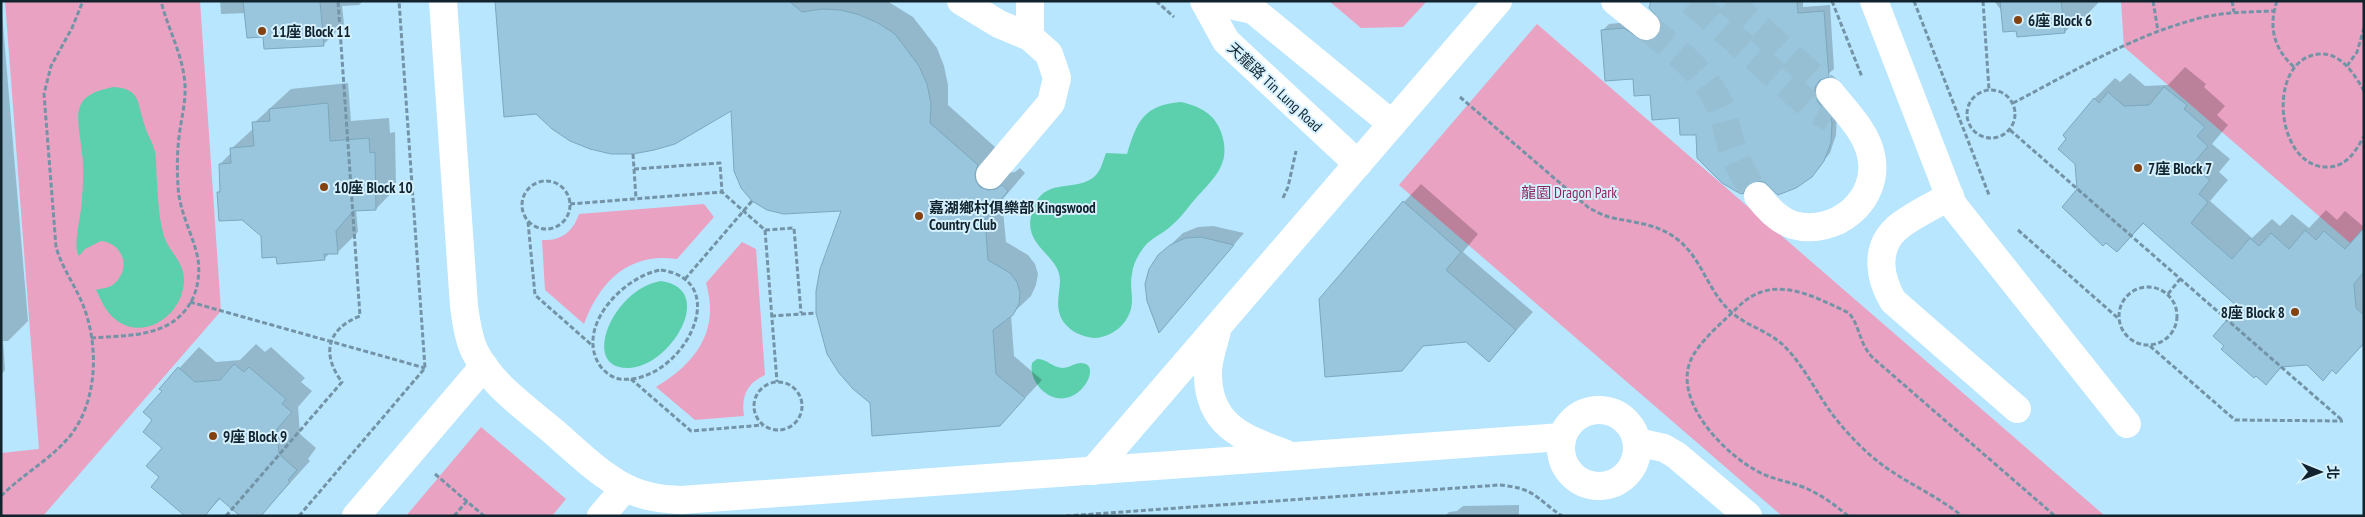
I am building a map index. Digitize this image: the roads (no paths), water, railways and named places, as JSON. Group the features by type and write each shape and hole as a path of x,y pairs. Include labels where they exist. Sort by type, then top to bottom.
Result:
{"street":[{"path":"442,1 466,321 474,350 484,366 501,386 602,473 625,488 659,499 681,500 1562,437"},
{"path":"962,1 999,24 1030,37 1049,54 1057,78 1056,91 1051,103 990,175"},
{"path":"1030,1 1030,37"},
{"name":"天龍路 Tin Lung Road","path":"1204,1 1226,41 1358,164"},
{"path":"1211,1 1253,10 1392,124"},
{"path":"1094,471 1498,1"},
{"path":"1615,1 1646,26"},
{"path":"1874,1 1950,196 1959,213 2127,424"},
{"path":"1758,196 1778,217 1792,224 1821,227 1848,216 1860,204 1868,189 1872,172 1868,147 1839,112"},
{"path":"1950,196 1896,228 1883,252 1882,278 1893,301 2017,409"},
{"path":"1218,326 1208,371 1210,394 1219,414 1231,429 1246,439 1293,456"},
{"path":"356,516 484,366"},
{"path":"1601,409 1614,413 1633,430 1637,442 1636,455 1628,472 1614,483 1590,486 1578,480 1562,462 1560,449 1562,437 1568,426 1577,416 1601,409"},
{"path":"1637,442 1664,448 1676,455 1748,516"},
{"path":"601,516 625,488"}],"tunnel":[{"path":"1692,1 1810,106 1831,118"},
{"path":"1728,1 1830,92"},
{"path":"1646,26 1679,53 1715,95 1721,108 1739,166 1758,196"}],"place":[{"name":"6座 Block 6","path":"2018,20"},
{"name":"11座 Block 11","path":"262,31"},
{"name":"7座 Block 7","path":"2138,168"},
{"name":"10座 Block 10","path":"324,187"},
{"name":"嘉湖鄉村俱樂部 Kingswood Country Club","path":"919,216"},
{"name":"8座 Block 8","path":"2295,312"},
{"name":"9座 Block 9","path":"213,436"}],"park label":[{"name":"龍園 Dragon Park","path":"1569,192"}]}
